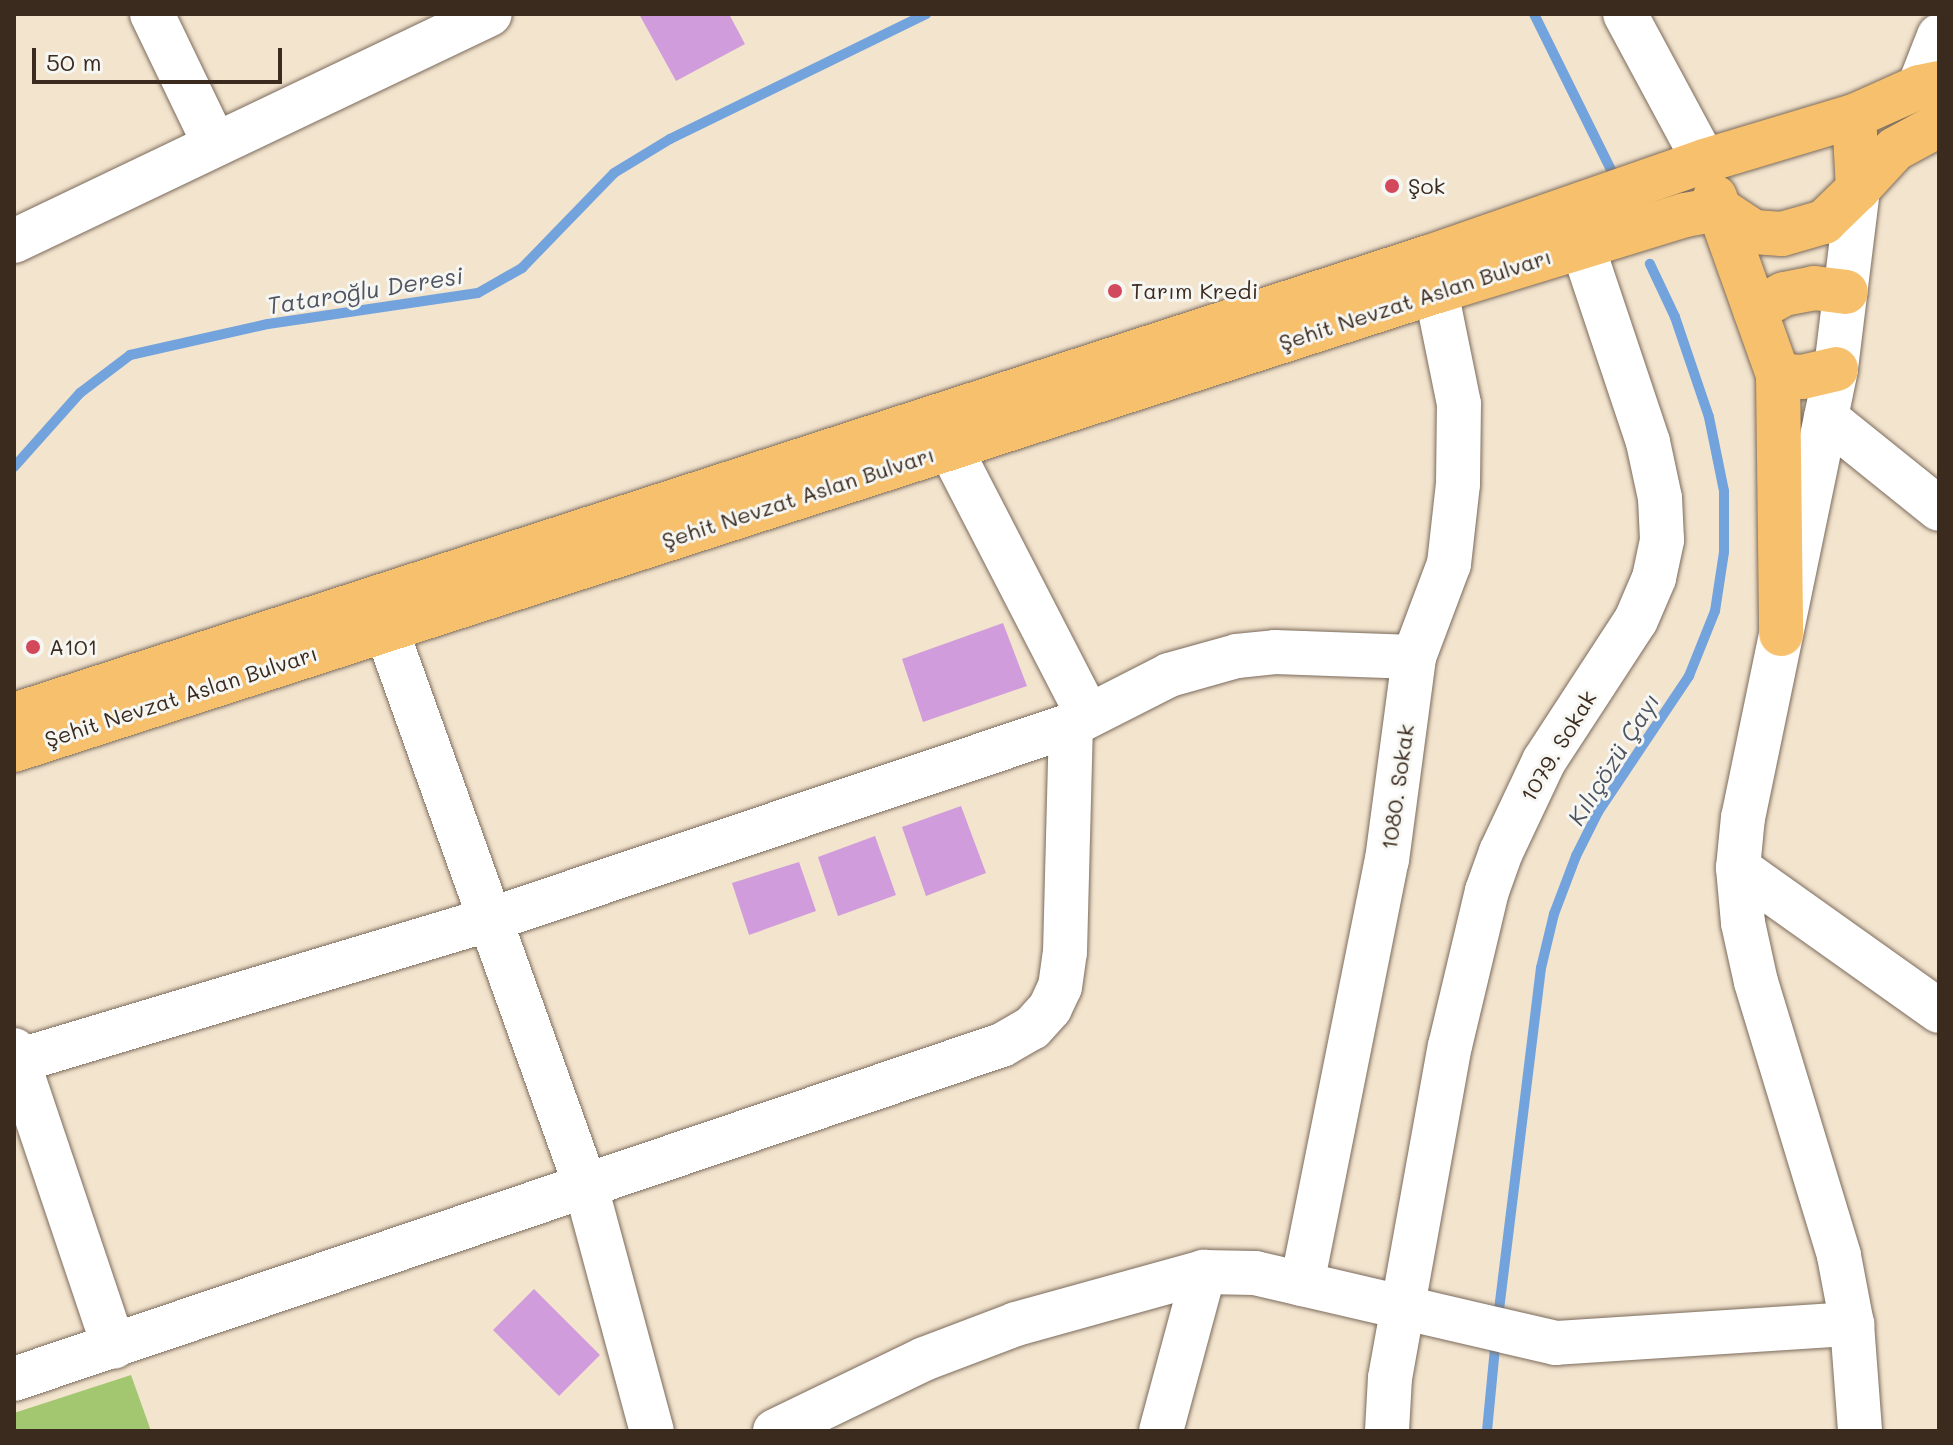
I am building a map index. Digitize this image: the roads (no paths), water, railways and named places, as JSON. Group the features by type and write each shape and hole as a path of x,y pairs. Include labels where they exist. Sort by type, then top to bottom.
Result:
{"main road":[{"path":"1576,227 1688,168 1854,116 1929,85"},
{"path":"1854,116 1858,189"},
{"path":"1576,227 1702,212 1754,232 1782,234 1824,222 1895,149 1939,125"},
{"path":"1688,168 1702,212 1755,310 1778,375 1781,634"},
{"name":"Şehit Nevzat Aslan Bulvarı","path":"14,715 1434,274 1576,227"},
{"name":"Şehit Nevzat Aslan Bulvarı","path":"14,750 950,448 1434,274"},
{"path":"1755,310 1784,294 1814,288 1846,292"},
{"path":"1778,375 1802,377 1836,369"}],"street":[{"path":"152,14 215,145"},
{"path":"14,241 490,14"},
{"path":"1625,14 1688,168"},
{"path":"1929,85 1939,36"},
{"path":"1858,189 1836,369 1743,817 1738,868 1743,923 1756,982 1839,1256 1852,1324 1860,1431"},
{"name":"1079. Sokak","path":"1387,1431 1390,1378 1450,1046 1487,891 1544,761 1636,620 1654,578 1662,540 1660,498 1648,442 1576,227"},
{"name":"1080. Sokak","path":"1302,1284 1387,860 1414,657 1449,564 1458,484 1459,404 1434,274"},
{"path":"1826,418 1939,509"},
{"path":"14,1379 1002,1045 1032,1028 1050,1008 1060,987 1080,720 950,448"},
{"path":"386,629 586,1187 652,1431"},
{"path":"114,1347 15,1058 492,919 1080,720 1169,675 1237,656 1275,652 1414,657"},
{"path":"1738,868 1939,1011"},
{"path":"775,1431 924,1359 1003,1329 1124,1292 1204,1272 1255,1273 1556,1343 1852,1324"},
{"path":"1161,1431 1204,1272"}],"waterway":[{"name":"Tataroğlu Deresi","path":"14,467 80,393 130,355 268,324 478,293 522,268 614,173 670,139 926,14"},
{"name":"Kılıçözü Çayı","path":"1534,14 1612,172"},
{"name":"Kılıçözü Çayı","path":"1498,1318 1541,968 1554,914 1576,856 1598,812 1689,676 1715,611 1724,552 1724,491 1709,417 1675,317 1650,264"},
{"name":"Kılıçözü Çayı","path":"1487,1431 1496,1338"}],"place":[{"name":"Şok","path":"1392,186"},
{"name":"Tarım Kredi","path":"1115,291"},
{"name":"A101","path":"33,647"}]}
